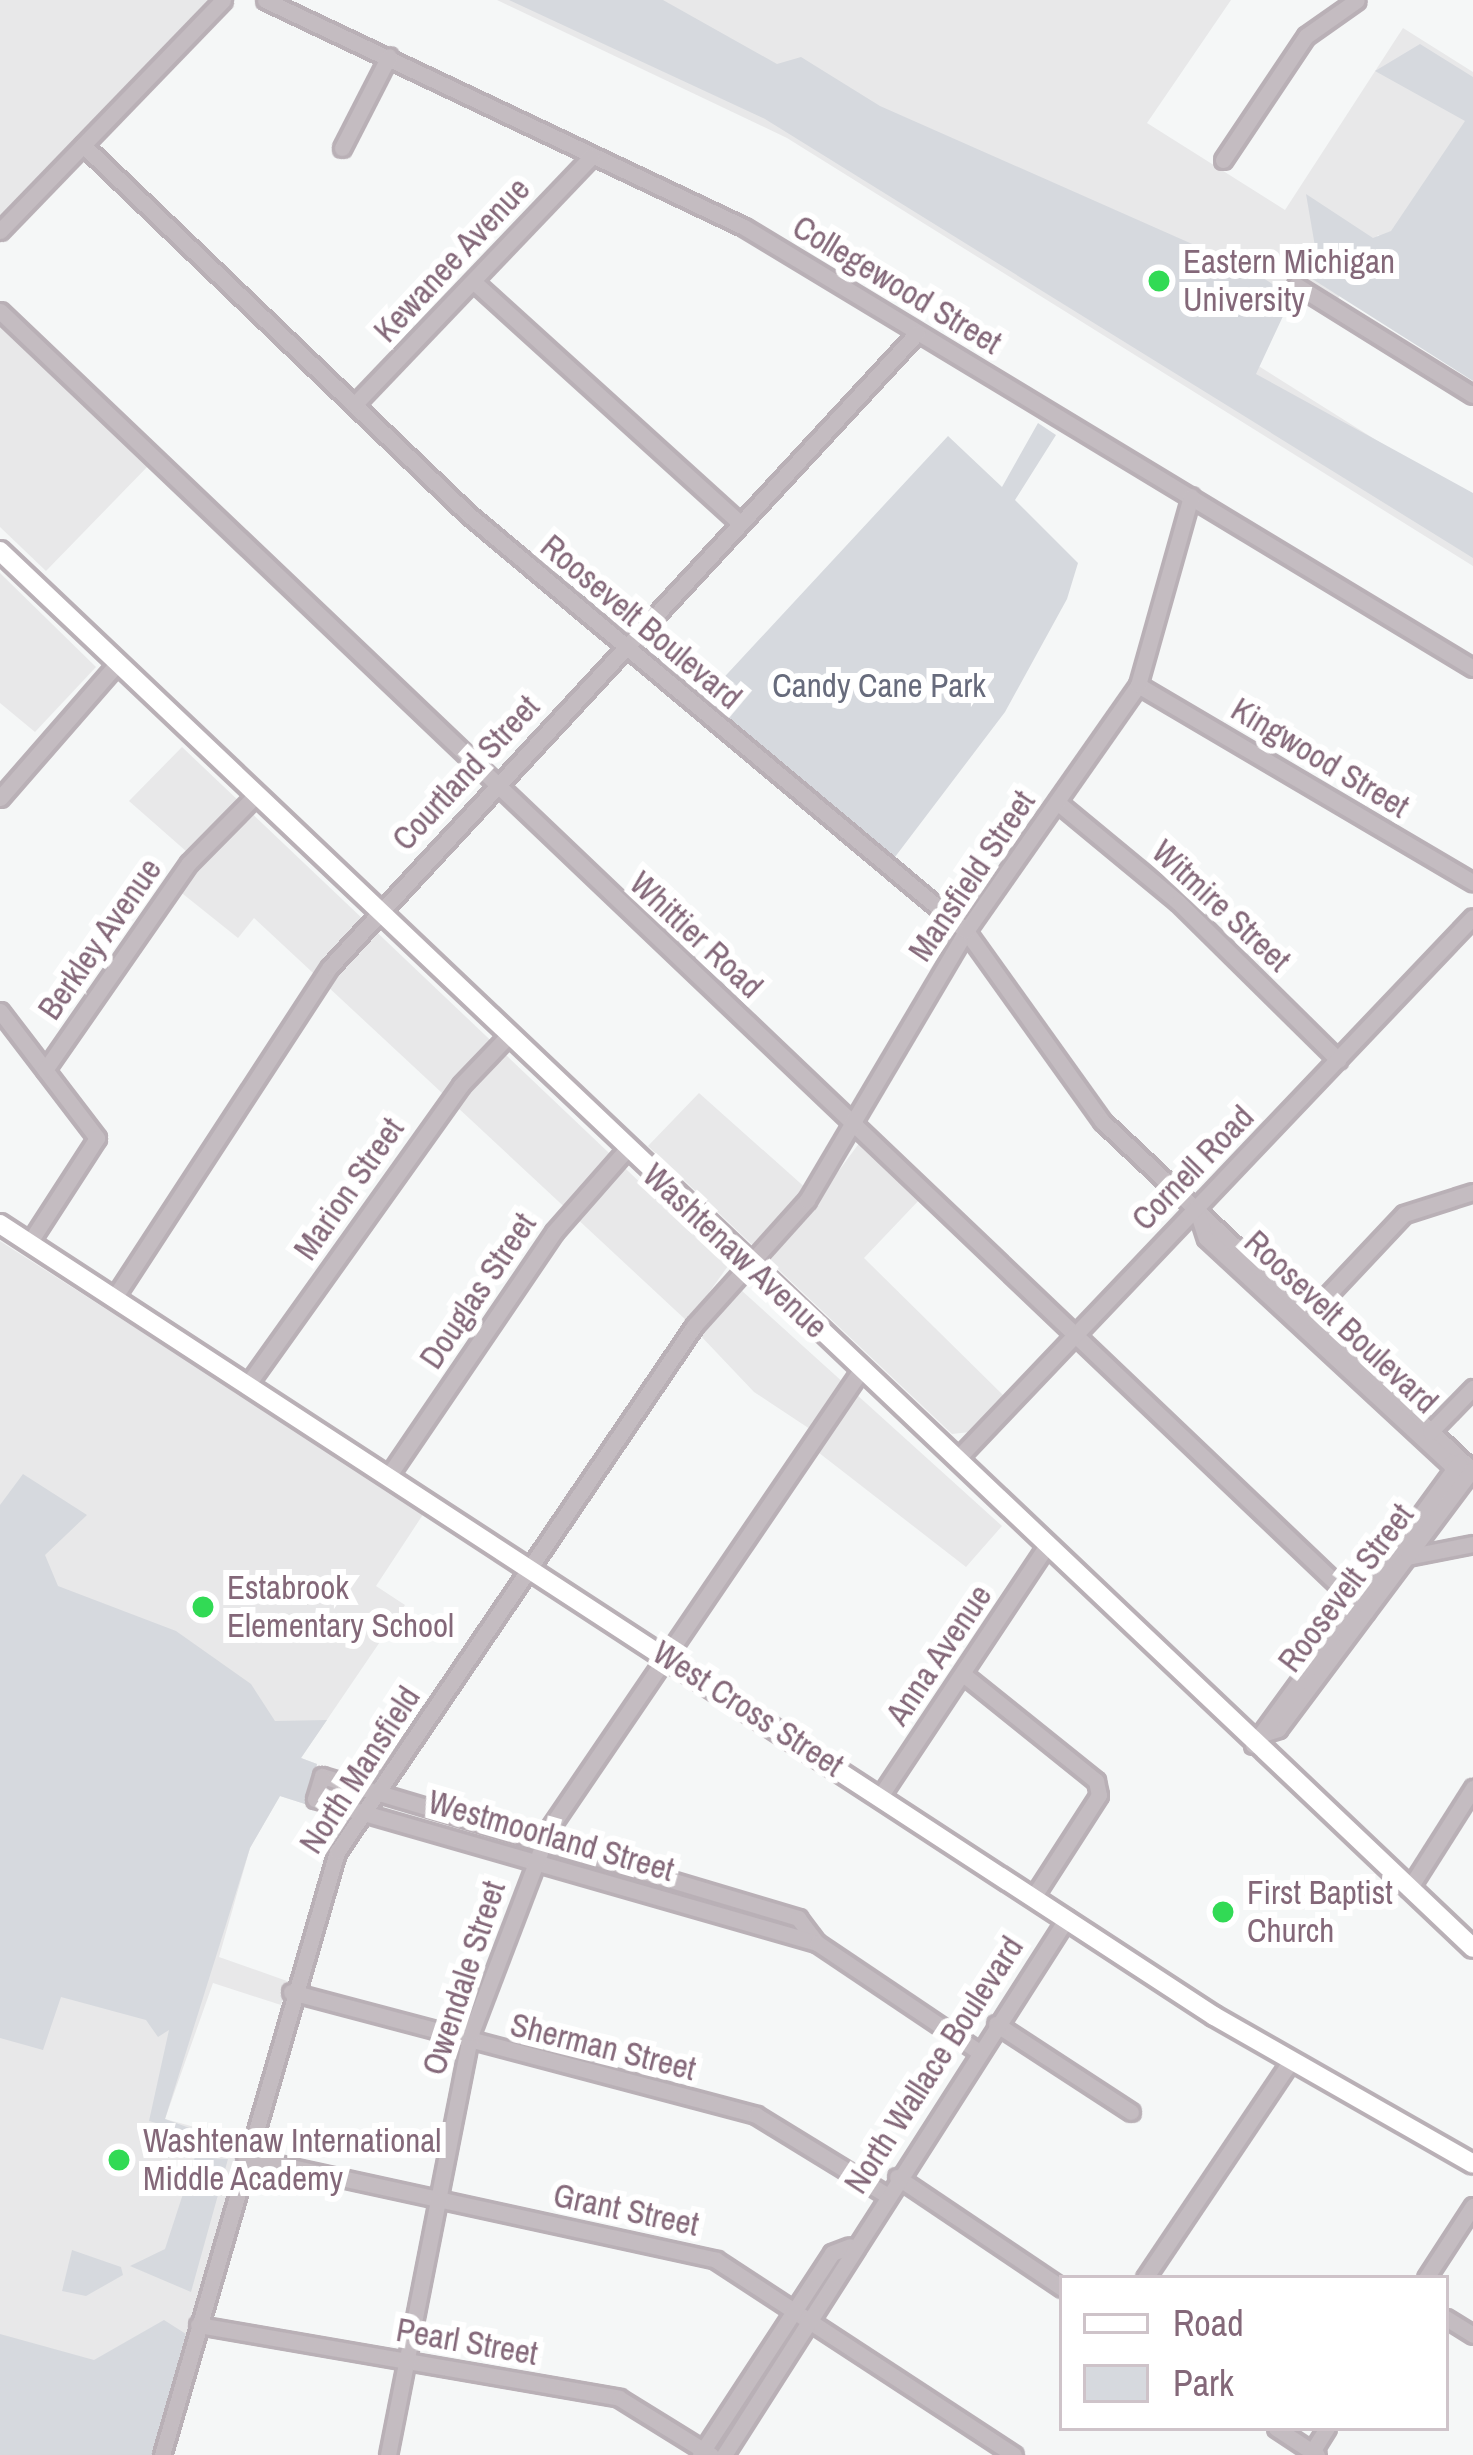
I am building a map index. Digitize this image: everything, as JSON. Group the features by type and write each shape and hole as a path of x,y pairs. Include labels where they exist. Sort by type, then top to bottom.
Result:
{"main road":[{"name":"Washtenaw Avenue","path":"0,551 1046,1546 1258,1739 1473,1948"},
{"name":"West Cross Street","path":"0,1224 1289,2064 1473,2164"}],"street":[{"path":"0,231 223,0"},
{"name":"Collegewood Street","path":"265,0 744,227 1473,668"},
{"path":"1223,160 1306,36 1357,0"},
{"path":"342,148 389,56"},
{"name":"Roosevelt Boulevard","path":"83,145 355,404 623,649 965,932 1102,1121 1468,1467"},
{"name":"Kewanee Avenue","path":"355,404 592,156"},
{"path":"474,282 740,524"},
{"path":"1296,285 1473,395"},
{"name":"Whittier Road","path":"0,311 492,788 854,1122 1360,1606"},
{"name":"Courtland Street","path":"114,1298 286,1029 377,911 917,333"},
{"name":"Mansfield Street","path":"751,1265 854,1122 965,932 1138,685 1191,496"},
{"path":"0,798 117,664"},
{"name":"Kingwood Street","path":"1138,685 1473,882"},
{"name":"Berkley Avenue","path":"29,1243 97,1138 46,1070 189,863 255,796"},
{"name":"Witmire Street","path":"1057,802 1178,902 1338,1060"},
{"name":"Cornell Road","path":"957,1459 1473,917"},
{"path":"0,1011 46,1070"},
{"name":"Marion Street","path":"248,1384 410,1152 508,1036"},
{"name":"Douglas Street","path":"388,1475 554,1232 627,1149"},
{"path":"1306,1318 1404,1214 1473,1192"},
{"name":"North Mansfield","path":"162,2455 326,1872 694,1326 751,1265"},
{"name":"Owendale Street","path":"388,2455 433,2199 469,2045 543,1842 664,1654 861,1370"},
{"path":"1429,1433 1473,1388"},
{"name":"Roosevelt Street","path":"1258,1739 1278,1729 1360,1606 1468,1467"},
{"path":"1401,1553 1473,1544"},
{"name":"Anna Avenue","path":"881,1795 1046,1546"},
{"path":"963,1674 1096,1781 1092,1807 1034,1896"},
{"name":"Westmoorland Street","path":"817,1943 798,1918 322,1776 316,1786 315,1799 817,1943 978,2051"},
{"path":"1408,1889 1473,1787"},
{"name":"North Wallace Boulevard","path":"724,2455 812,2323 850,2246 1067,1918"},
{"name":"Sherman Street","path":"291,1992 469,2045 756,2115 885,2194"},
{"path":"996,2024 1131,2112"},
{"path":"1147,2275 1289,2064"},
{"name":"Grant Street","path":"245,2157 716,2260 1014,2455"},
{"path":"897,2177 1059,2286"},
{"path":"1428,2275 1473,2206"},
{"name":"North Wallace Boulevard","path":"705,2453 832,2253 850,2246"},
{"name":"Pearl Street","path":"198,2325 619,2398 705,2453"},
{"path":"1280,2431 1313,2454"}],"shaded area":[{"path":"0,0 211,0 0,221"},
{"name":"Eastern Michigan University","path":"497,0 1231,0 1147,123 1285,210 1403,28 1473,72 1473,293 1378,235 1337,300 1300,278 1249,360 1473,501 1473,566 787,138"},
{"path":"0,324 150,464 46,571 0,527"},
{"path":"0,573 96,667 35,732 0,703"},
{"path":"182,747 728,1266 688,1322 254,918 238,938 173,886 195,859 129,801"},
{"path":"699,1093 818,1199 860,1142 922,1197 864,1258 1005,1397 970,1432 952,1434 648,1146"},
{"path":"0,1241 424,1513 376,1586 405,1605 301,1758 317,1764 305,1804 280,1796 250,1848 219,1957 287,1981 281,2005 213,1983 165,2119 243,2140 155,2455 0,2455"},
{"path":"740,1289 1002,1526 966,1567 814,1449 822,1437 754,1392 698,1333"}],"green space":[{"path":"509,0 663,0 777,64 801,57 880,106 1251,270 1292,297 1256,374 1473,493 1473,558 765,119"},
{"path":"1420,44 1473,77 1473,381 1306,275 1317,258 1306,194 1373,238 1391,231 1465,121 1375,71"},
{"name":"Candy Cane Park","path":"1038,423 1056,435 1015,500 1078,563 1067,599 1005,712 895,857 703,700 948,436 1002,487"},
{"path":"23,1474 87,1515 45,1555 58,1586 176,1631 251,1684 275,1721 327,1720 301,1758 317,1764 305,1804 280,1796 250,1848 165,2119 241,2147 149,2121 169,2030 158,2037 146,2020 61,1997 43,2050 0,2038 0,1505"},
{"path":"195,2157 228,2159 191,2292 130,2266 165,2249"},
{"path":"72,2250 121,2267 123,2275 86,2296 62,2291"},
{"path":"164,2320 186,2334 153,2455 0,2455 0,2334 94,2360"}],"place":[{"name":"Eastern Michigan University","path":"1159,281"},
{"name":"Estabrook Elementary School","path":"203,1607"},
{"name":"First Baptist Church","path":"1223,1912"},
{"name":"Washtenaw International Middle Academy","path":"119,2160"}]}
